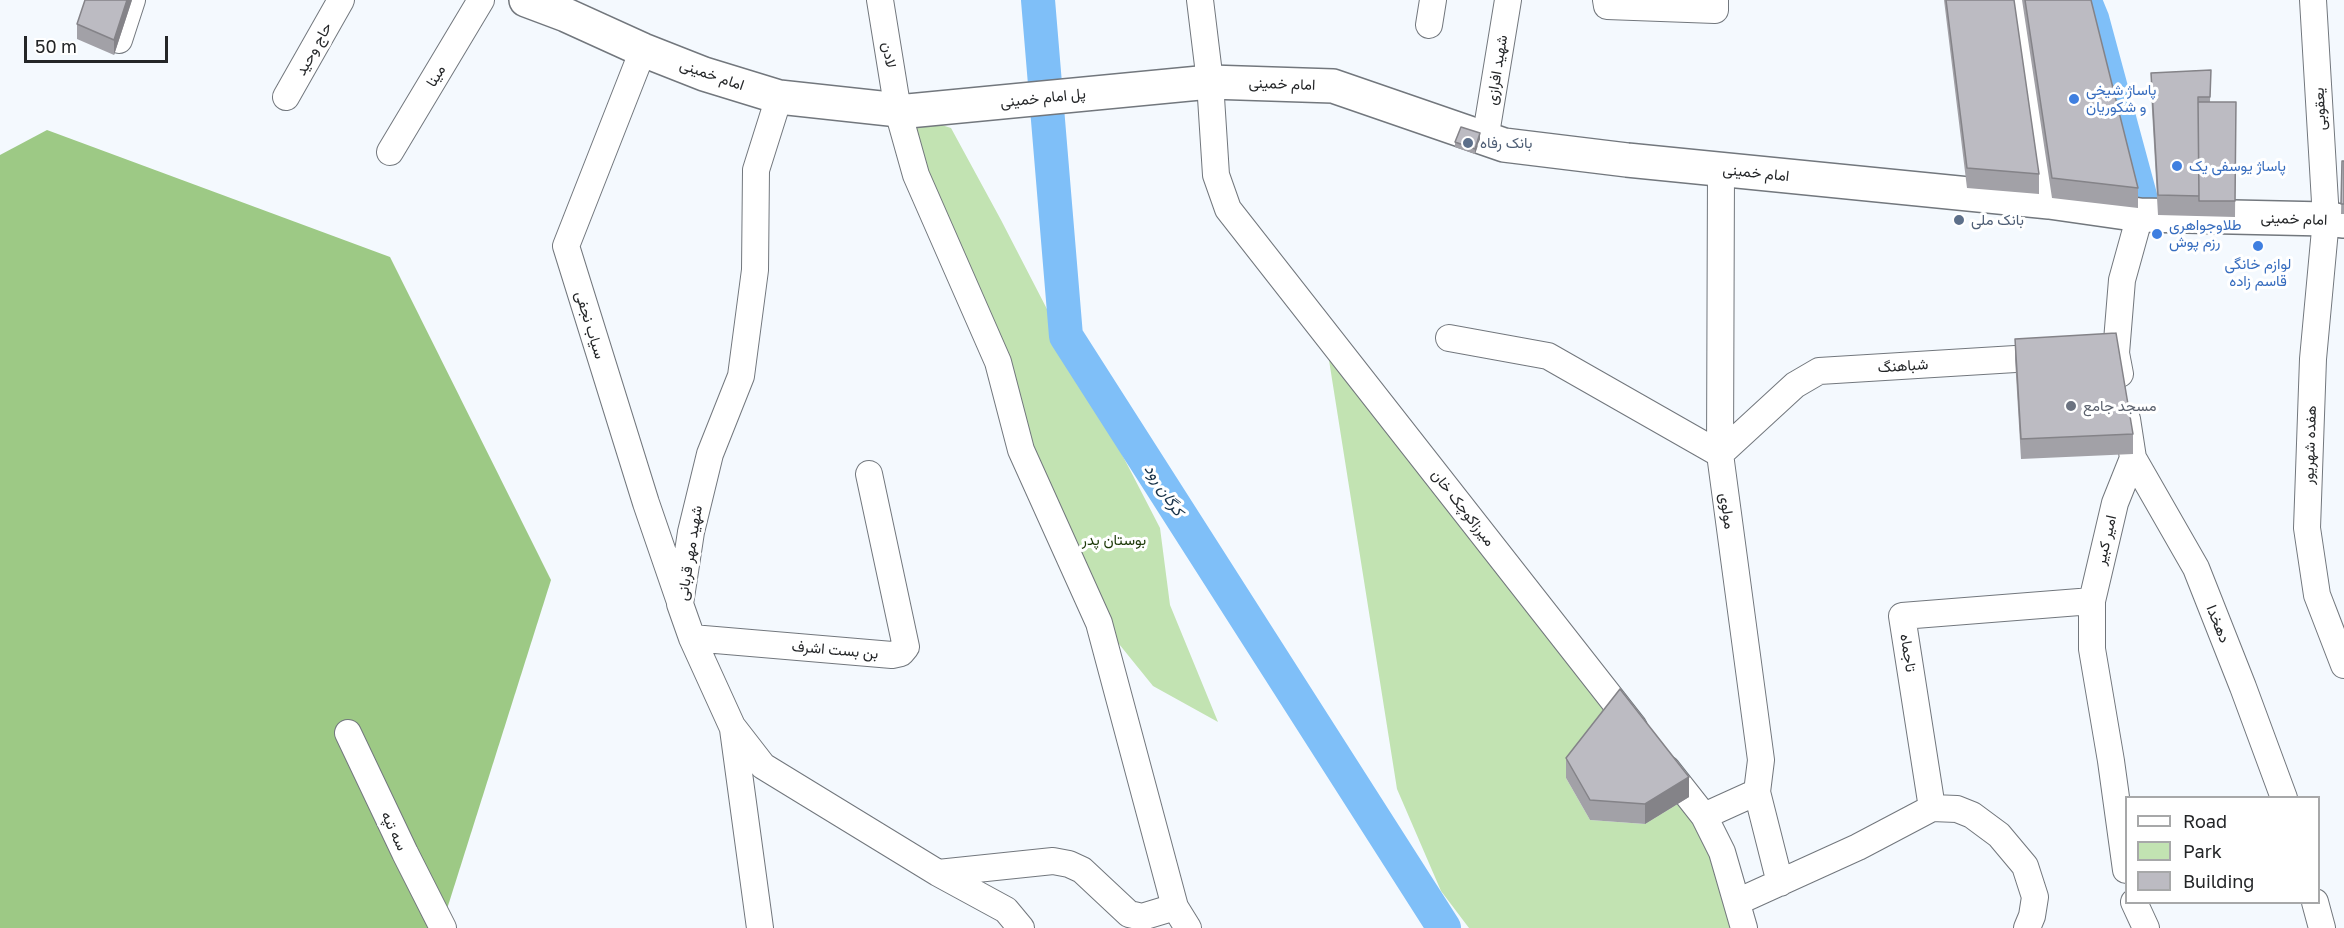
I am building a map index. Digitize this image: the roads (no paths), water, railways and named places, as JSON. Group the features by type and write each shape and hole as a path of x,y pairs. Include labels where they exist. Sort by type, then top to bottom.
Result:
{"main road":[{"name":"امام خمینی","path":"526,0 571,8 643,50 704,74 779,97 903,111"},
{"name":"امام خمینی","path":"1178,84 1210,82 1333,86 1504,146 2049,202 2140,215 2335,220"},
{"name":"پل امام خمینی","path":"903,111 1178,84"}],"street":[{"path":"119,40 132,0"},
{"name":"حاج وحید","path":"286,97 341,0"},
{"name":"مینا","path":"390,152 481,0"},
{"name":"لادن","path":"880,0 916,176 998,362 1021,450 1100,623 1181,918"},
{"name":"میرزاکوچک خان","path":"1200,0 1210,82 1216,175 1228,210 1704,816 1722,852 1744,928"},
{"path":"1429,26 1433,0"},
{"name":"شهید افرازی","path":"1485,140 1508,0"},
{"path":"1606,0 1607,6 1715,10 1714,0"},
{"path":"2018,0 2049,202"},
{"name":"یعقوبی","path":"2313,0 2335,220"},
{"name":"سیاب نجفی","path":"643,50 566,246 680,604"},
{"name":"شهید مهر قربانی","path":"779,97 756,170 755,270 741,376 710,454 691,532 680,604 692,638 732,726 763,766 938,873 1006,910 1021,928"},
{"name":"مولوی","path":"1721,170 1720,454 1761,760 1757,792"},
{"path":"2133,458 2096,354 2122,280 2140,215"},
{"name":"هفده شهریور","path":"2335,220 2313,359 2307,528 2317,595 2344,665"},
{"path":"1449,338 1548,356 1720,454"},
{"name":"شباهنگ","path":"1720,454 1795,385 1819,371 2096,354"},
{"name":"امیر کبیر","path":"2125,857 2092,649 2092,601 2115,502 2133,458"},
{"name":"دهخدا","path":"2133,458 2196,568 2283,796"},
{"name":"بن بست اشرف","path":"692,638 892,655 901,653 906,647 869,474"},
{"name":"تاجماه","path":"1932,808 1902,616 2092,601"},
{"path":"732,726 760,928"},
{"name":"سه تپه","path":"348,733 443,928"},
{"path":"1704,816 1757,792 1780,884"},
{"path":"1737,902 1858,848 1932,808 1957,809 1972,815 1999,835 2025,866 2035,897 2032,916 2027,928"},
{"path":"938,873 1053,861 1069,864 1082,870 1129,914 1142,917 1181,918"},
{"path":"2134,904 2146,928"},
{"path":"2315,904 2322,928"}],"waterway":[{"name":"کرگان رود","path":"1038,0 1066,336 1444,928"},
{"path":"2092,0 2099,17 2149,202"}],"place":[{"name":"پاساژ شیخی و شکوریان","path":"2074,99"},
{"name":"بانک رفاه","path":"1468,143"},
{"name":"پاساژ یوسفی یک","path":"2177,166"},
{"name":"بانک ملی","path":"1959,220"},
{"name":"طلاوجواهری رزم پوش","path":"2157,234"},
{"name":"لوازم خانگی قاسم زاده","path":"2258,246"},
{"name":"مسجد جامع","path":"2071,406"}],"park label":[{"name":"بوستان پدر","path":"1114,540"}]}
